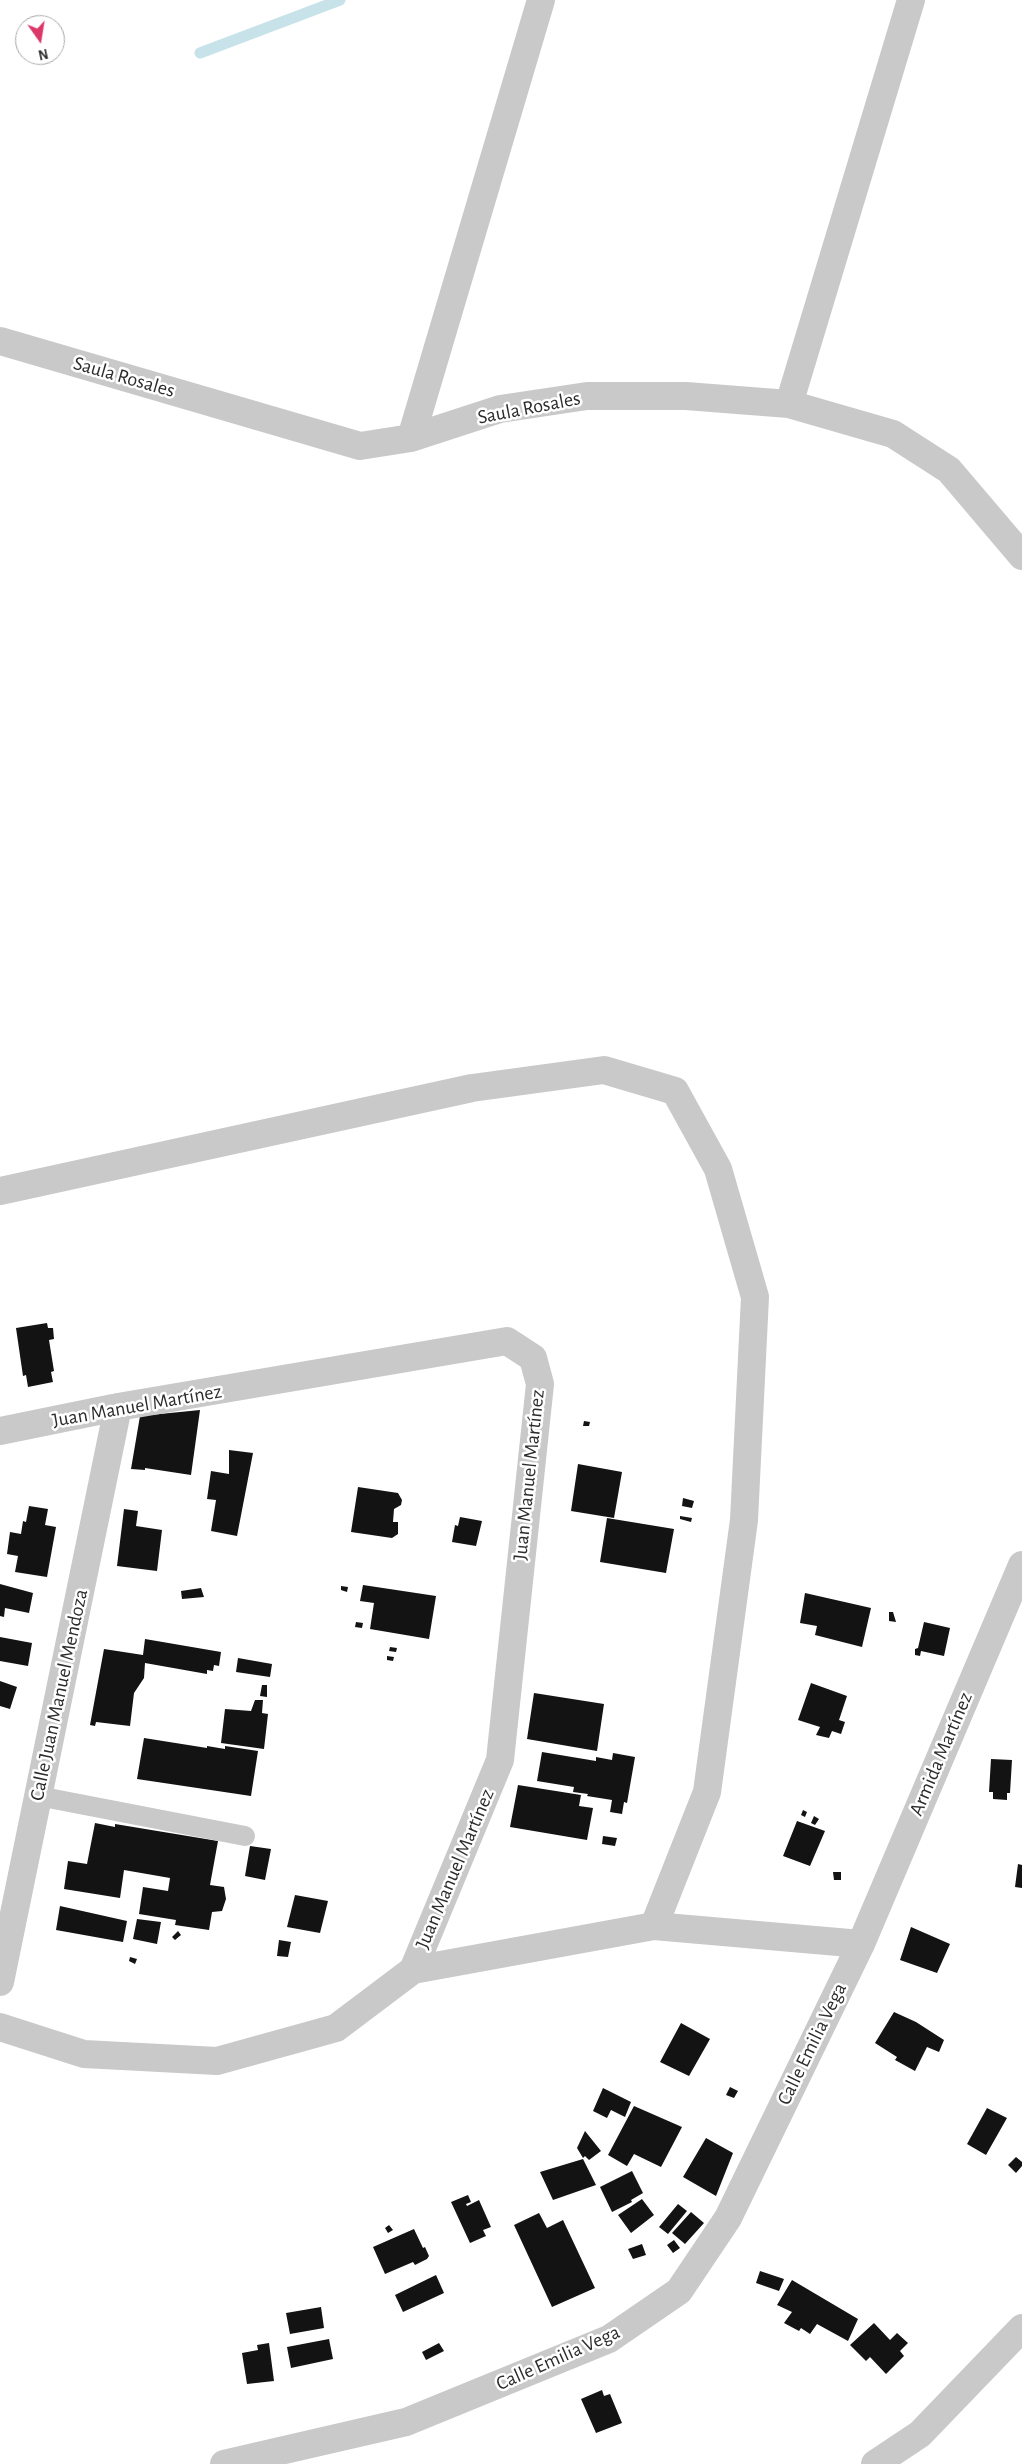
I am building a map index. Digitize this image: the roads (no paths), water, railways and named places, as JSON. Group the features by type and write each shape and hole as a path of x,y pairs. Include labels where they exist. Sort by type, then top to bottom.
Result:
{"street":[{"path":"411,438 541,0"},
{"path":"789,404 911,0"},
{"name":"Saula Rosales","path":"0,341 360,446 411,438 500,409 587,396 686,396 789,404 893,434 949,470 1022,556"},
{"path":"0,1191 472,1088 604,1070 675,1092 718,1169 755,1297 744,1520 707,1792 654,1926"},
{"name":"Juan Manuel Martínez","path":"0,1431 118,1408 506,1341 533,1358 540,1384 500,1760 413,1970"},
{"name":"Calle Juan Manuel Mendoza","path":"0,1982 118,1408"},
{"name":"Armida Martínez","path":"861,1944 1022,1565"},
{"path":"0,2027 84,2054 217,2061 336,2028 413,1970 654,1926 861,1944"},
{"name":"Calle Emilia Vega","path":"224,2464 406,2422 609,2340 679,2290 728,2218 861,1944"},
{"path":"875,2464 920,2434 1022,2328"}],"lane":[{"path":"38,1796 245,1836"}],"waterway":[{"path":"200,53 340,0"}]}
